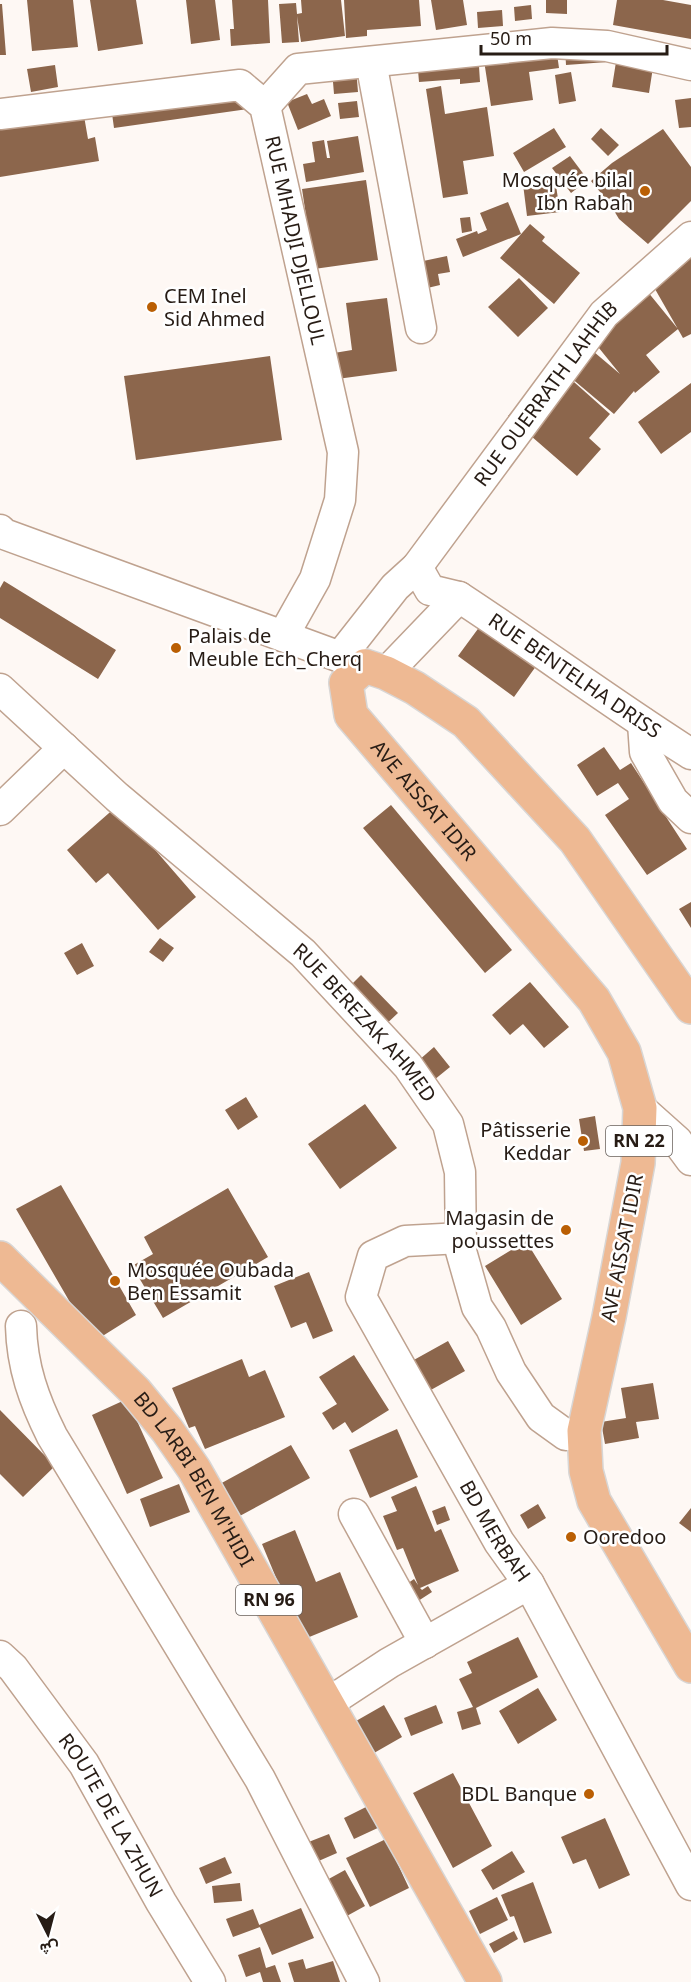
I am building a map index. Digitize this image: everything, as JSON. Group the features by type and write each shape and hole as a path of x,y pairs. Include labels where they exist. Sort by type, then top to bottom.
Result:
{"main road":[{"path":"359,670 416,688 466,722 567,832 691,1007"},
{"name":"AVE AISSAT IDIR","path":"359,670 351,715 594,1000 624,1052 640,1108 639,1163 584,1431 586,1471 594,1501 683,1647 691,1666"},
{"name":"BD LARBI BEN M'HIDI","path":"0,1258 135,1391 194,1469 485,1982"}],"street":[{"path":"0,114 240,85 265,106 298,69 552,43 607,46 691,65"},
{"path":"371,62 421,328"},
{"name":"RUE MHADJI DJELLOUL","path":"265,106 344,452 340,500 315,579 283,636"},
{"name":"RUE OUERRATH LAHHIB","path":"359,670 395,587 417,567 604,314 691,237"},
{"path":"0,530 4,534 283,636 359,670 459,597"},
{"name":"RUE BENTELHA DRISS","path":"417,567 430,590 459,597 691,754"},
{"name":"RUE BEREZAK AHMED","path":"0,689 117,797 303,953 408,1066 448,1124 460,1172 461,1251 477,1307 491,1328 511,1372 540,1417 566,1435 584,1431"},
{"path":"643,723 645,752 673,801 691,818"},
{"path":"0,810 64,748"},
{"path":"640,1108 678,1141 691,1160"},
{"name":"BD MERBAH","path":"461,1238 405,1241 373,1256 361,1297 499,1542 529,1584 691,1885"},
{"path":"66,1324 10,1325 21,1346 29,1385 52,1436 260,1779 364,1982"},
{"path":"354,1514 425,1642"},
{"path":"328,1703 389,1663 529,1584"},
{"name":"ROUTE DE LA ZHUN","path":"0,1656 13,1668 84,1764 161,1902 210,1982"}],"building":[{"path":"27,0 73,0 78,47 32,51"},
{"path":"90,0 136,0 143,44 98,51"},
{"path":"186,0 215,0 220,40 191,44"},
{"path":"232,0 268,0 270,43 231,46 230,29 234,29"},
{"path":"301,0 341,0 345,36 301,42 297,16 299,42 282,43 279,4 296,3 297,14 302,13"},
{"path":"344,0 419,0 421,26 367,30 367,36 346,38"},
{"path":"431,0 463,0 467,25 436,30"},
{"path":"546,0 567,0 567,14 546,13"},
{"path":"617,0 663,0 691,5 691,39 613,25"},
{"path":"0,4 2,4 6,55 0,55"},
{"path":"531,5 532,19 515,21 514,7"},
{"path":"502,10 503,26 478,28 477,12"},
{"path":"605,33 607,62 566,65 565,47"},
{"path":"481,41 557,54 559,68 529,72 533,100 491,106"},
{"path":"619,43 656,48 649,93 612,87"},
{"path":"416,46 478,51 480,82 460,84 460,79 419,82"},
{"path":"55,65 58,87 31,92 27,69"},
{"path":"356,68 358,92 334,94 332,70"},
{"path":"250,72 255,108 114,128 109,92"},
{"path":"571,72 576,101 559,104 555,75"},
{"path":"441,86 445,114 487,107 494,156 463,161 468,194 443,198 426,89"},
{"path":"80,93 88,139 95,137 99,161 0,177 0,106"},
{"path":"307,94 312,104 324,99 331,116 298,130 287,102"},
{"path":"691,98 691,127 679,128 675,100"},
{"path":"357,101 359,117 340,119 338,103"},
{"path":"554,128 566,147 524,172 513,153"},
{"path":"601,128 619,145 608,156 591,139"},
{"name":"Mosquée bilal Ibn Rabah","path":"663,129 691,167 691,201 648,244 619,219 591,181 612,163"},
{"path":"358,136 364,172 306,182 303,164 315,162 312,142 324,140 327,158 330,158 327,141"},
{"path":"570,156 588,180 571,193 552,168"},
{"path":"555,179 560,212 527,216 523,184"},
{"path":"366,180 378,260 314,269 302,189"},
{"path":"508,202 521,234 463,257 456,239 477,231 478,234 487,230 480,213"},
{"path":"470,217 472,231 462,233 460,218"},
{"path":"530,224 545,237 542,241 580,273 554,304 500,258"},
{"path":"691,250 691,334 683,338 647,275"},
{"path":"447,256 450,272 438,274 440,285 415,291 409,264"},
{"path":"519,278 548,308 518,337 488,307"},
{"path":"643,286 678,329 646,355 660,372 635,393 634,391 614,414 551,361 574,335 620,374 586,332"},
{"path":"387,298 397,371 337,379 334,353 352,350 346,303"},
{"path":"270,356 282,440 136,460 124,376"},
{"path":"574,382 610,414 589,438 601,449 577,476 508,416 528,393 546,414"},
{"path":"691,383 691,432 661,454 638,422"},
{"path":"4,581 116,650 98,679 0,618 0,588"},
{"path":"483,622 539,662 514,697 458,656"},
{"path":"604,747 620,770 631,763 687,849 647,875 605,815 629,799 618,783 597,796 577,765"},
{"path":"391,805 512,950 485,973 363,828"},
{"path":"117,806 196,897 158,930 108,873 96,883 67,850"},
{"path":"691,902 691,928 679,909"},
{"path":"160,938 174,948 163,962 149,952"},
{"path":"82,943 94,966 77,975 64,953"},
{"path":"361,975 398,1013 382,1028 345,991"},
{"path":"530,982 569,1027 544,1048 523,1024 510,1035 492,1015"},
{"path":"434,1047 450,1067 434,1080 418,1061"},
{"path":"246,1097 258,1117 238,1130 225,1110"},
{"path":"365,1104 397,1148 340,1189 308,1144"},
{"path":"595,1116 600,1149 584,1151 579,1119"},
{"path":"61,1185 136,1315 93,1342 16,1209"},
{"path":"228,1188 268,1257 163,1318 132,1266 153,1254 144,1237"},
{"path":"526,1241 562,1299 521,1325 485,1266"},
{"path":"309,1272 333,1331 313,1339 306,1322 291,1328 274,1286"},
{"path":"448,1341 465,1371 429,1391 412,1361"},
{"path":"354,1355 389,1410 352,1433 345,1422 333,1430 322,1413 337,1404 319,1377"},
{"path":"242,1359 249,1377 265,1370 285,1417 205,1449 195,1426 189,1428 172,1388"},
{"path":"653,1383 659,1419 636,1422 639,1438 605,1444 601,1422 626,1418 621,1388"},
{"path":"127,1399 163,1478 127,1494 92,1415"},
{"path":"0,1410 55,1466 23,1497 0,1474"},
{"path":"397,1429 418,1477 370,1498 349,1450"},
{"path":"291,1445 310,1478 236,1518 218,1485"},
{"path":"179,1484 190,1512 150,1527 140,1499"},
{"path":"416,1486 435,1532 441,1529 459,1571 420,1588 422,1590 428,1586 432,1592 415,1603 404,1586 414,1579 418,1585 403,1548 397,1550 383,1516 397,1511 391,1497"},
{"path":"538,1504 546,1518 528,1529 520,1515"},
{"path":"445,1506 450,1520 437,1525 432,1511"},
{"path":"691,1508 691,1532 679,1523"},
{"path":"295,1530 316,1582 340,1572 358,1617 302,1640 262,1544"},
{"path":"518,1637 538,1677 476,1708 481,1724 462,1730 457,1712 473,1707 459,1679 472,1673 467,1662"},
{"path":"538,1688 557,1720 518,1744 499,1711"},
{"path":"384,1705 402,1737 374,1753 356,1721"},
{"path":"436,1705 443,1723 411,1736 404,1718"},
{"path":"453,1773 492,1846 453,1868 413,1793"},
{"path":"372,1804 382,1826 354,1839 344,1818"},
{"path":"605,1818 630,1875 599,1889 586,1859 573,1864 561,1837"},
{"path":"329,1834 337,1853 314,1863 306,1843"},
{"path":"386,1839 409,1888 370,1907 346,1858"},
{"path":"512,1851 525,1872 493,1890 481,1870"},
{"path":"225,1857 232,1873 206,1884 199,1868"},
{"path":"345,1870 365,1906 345,1917 325,1881"},
{"path":"533,1882 552,1933 524,1943 514,1916 510,1917 501,1895"},
{"path":"240,1883 242,1901 214,1903 212,1886"},
{"path":"497,1897 508,1920 480,1934 469,1911"},
{"path":"301,1908 314,1938 272,1955 259,1925"},
{"path":"253,1909 260,1927 233,1937 226,1919"},
{"path":"514,1931 518,1939 494,1953 489,1944"},
{"path":"260,1947 266,1968 275,1965 281,1982 263,1982 260,1972 246,1977 238,1955"},
{"path":"303,1959 306,1969 333,1961 340,1982 294,1982 288,1963"}],"place":[{"name":"Mosquée bilal Ibn Rabah","path":"645,191"},
{"name":"CEM Inel Sid Ahmed","path":"152,307"},
{"name":"Palais de Meuble Ech_Cherq","path":"176,648"},
{"name":"Pâtisserie Keddar","path":"583,1141"},
{"name":"Magasin de poussettes","path":"566,1230"},
{"name":"Mosquée Oubada Ben Essamit","path":"115,1281"},
{"name":"Ooredoo","path":"571,1537"},
{"name":"BDL Banque","path":"589,1794"}]}
